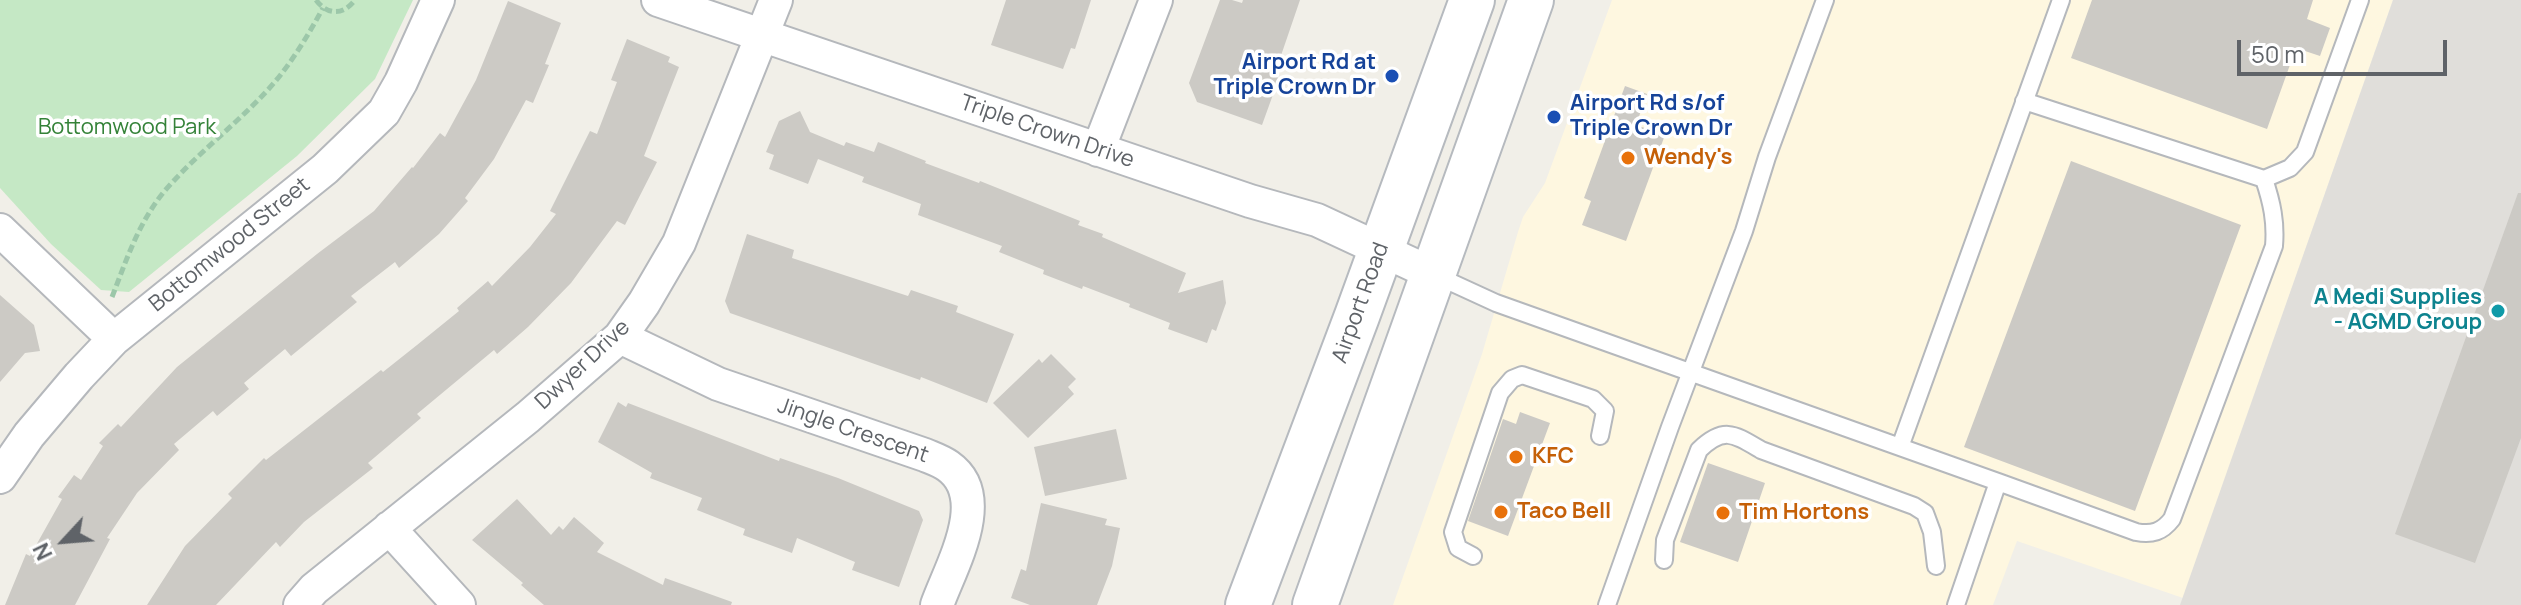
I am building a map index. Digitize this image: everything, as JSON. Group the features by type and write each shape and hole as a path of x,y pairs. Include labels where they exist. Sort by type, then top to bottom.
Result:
{"main road":[{"name":"Airport Road","path":"1248,605 1472,0"},
{"path":"1315,605 1531,0"}],"street":[{"name":"Bottomwood Street","path":"0,477 29,435 114,339 325,169 384,112 438,0"},
{"name":"Triple Crown Drive","path":"658,0 1250,201 1317,220 1433,274"},
{"name":"Dwyer Drive","path":"300,605 314,589 528,417 620,337 679,243 776,0"},
{"path":"1098,150 1156,0"},
{"path":"0,230 114,339"},
{"name":"Jingle Crescent","path":"620,337 718,384 947,465 960,477 970,507 965,531 937,605"},
{"path":"389,528 459,605"}],"lane":[{"path":"1613,603 1690,373 1744,231 1767,157 1825,0"},
{"path":"1900,447 2061,0"},
{"path":"2024,101 2264,179 2290,168 2305,152 2360,0"},
{"path":"1433,274 1496,303 1690,373 2136,532 2157,533 2172,519 2274,246 2276,227 2273,205 2264,179"},
{"path":"1473,556 1458,548 1453,532 1500,393 1512,379 1522,375 1593,399 1605,411 1600,436"},
{"path":"1664,560 1665,540 1699,450 1710,439 1724,433 1738,436 1761,450 1914,506 1925,513 1932,532 1936,566"},
{"path":"1956,605 1998,482"}],"path":[{"path":"316,0 331,12 345,10 355,0"},
{"path":"111,300 130,248 144,220 164,192 265,93 293,58 323,8"}],"shaded area":[{"path":"1612,0 2393,0 2183,598 2017,541 1993,605 1393,605 1482,354 1523,217 1545,183"},
{"path":"2393,0 2521,0 2521,605 2180,605"}],"green space":[{"name":"Bottomwood Park","path":"0,0 413,0 375,79 297,156 129,292 101,290 51,244 0,188"}],"building":[{"path":"1006,0 1091,0 1075,49 1071,48 1063,69 991,45"},
{"path":"1220,0 1242,3 1243,0 1300,0 1274,76 1279,78 1262,125 1197,102 1189,83"},
{"path":"2092,0 2313,0 2307,19 2330,28 2320,56 2296,48 2267,129 2071,58"},
{"path":"508,1 561,23 545,64 549,65 533,103 526,100 494,159 465,198 468,201 439,234 399,268 395,262 351,296 357,302 291,356 285,349 244,383 249,389 217,416 213,411 174,444 179,450 137,493 107,538 110,539 75,605 5,605 26,554 30,556 62,499 58,497 74,475 81,480 103,446 99,443 118,424 121,427 177,367 374,211 440,133 445,137 476,80"},
{"path":"627,39 670,57 668,62 679,67 644,156 657,162 625,225 617,221 571,283 528,327 497,354 494,350 417,414 421,418 368,463 373,468 304,522 280,547 276,542 216,605 147,605 185,546 232,498 228,494 264,458 266,460 381,370 383,372 459,311 457,308 488,281 492,286 530,247 556,214 550,211 590,131 597,134 617,82 611,80"},
{"name":"Wendy's","path":"1625,86 1647,94 1636,125 1665,135 1626,241 1582,225 1591,201 1584,198"},
{"path":"800,111 810,132 844,146 846,142 874,152 878,142 925,163 980,181 1080,221 1078,225 1103,234 1102,237 1186,273 1178,293 1223,280 1226,303 1216,331 1212,329 1207,343 1168,329 1170,323 1129,307 1130,304 1043,274 1044,270 999,252 1002,246 918,215 921,204 862,182 864,177 818,159 808,184 769,169 774,155 766,152 779,121"},
{"path":"2071,161 2241,225 2135,511 1964,447"},
{"name":"A Medi Supplies - AGMD Group","path":"2518,193 2521,193 2521,438 2475,563 2395,534"},
{"path":"747,234 794,250 792,258 908,296 911,290 958,306 956,312 1014,334 987,403 921,377 920,380 730,313 725,301"},
{"path":"0,295 34,325 40,351 25,353 0,382"},
{"path":"1051,354 1076,379 1068,387 1074,394 1028,438 993,403 1039,359 1042,363"},
{"path":"618,402 626,407 628,403 779,461 780,458 838,478 919,511 923,520 899,587 852,570 855,562 797,538 792,553 743,535 745,529 697,510 702,498 650,478 652,473 598,442"},
{"path":"1520,412 1550,423 1508,536 1468,521 1503,419 1516,424"},
{"path":"1116,429 1127,479 1045,496 1034,447"},
{"name":"Tim Hortons","path":"1708,463 1765,483 1738,562 1680,542"},
{"path":"517,499 551,535 559,526 563,530 574,517 604,543 597,552 663,585 665,578 732,602 731,605 544,605 472,540"},
{"path":"1041,503 1107,519 1105,525 1120,528 1112,566 1097,605 1030,605 1011,598 1021,569 1026,571"}],"place":[{"name":"Airport Rd at Triple Crown Dr","path":"1392,76"},
{"name":"Airport Rd s/of Triple Crown Dr","path":"1554,117"},
{"name":"Wendy's","path":"1628,158"},
{"name":"A Medi Supplies - AGMD Group","path":"2498,311"},
{"name":"KFC","path":"1516,457"},
{"name":"Taco Bell","path":"1501,512"},
{"name":"Tim Hortons","path":"1723,513"}]}
